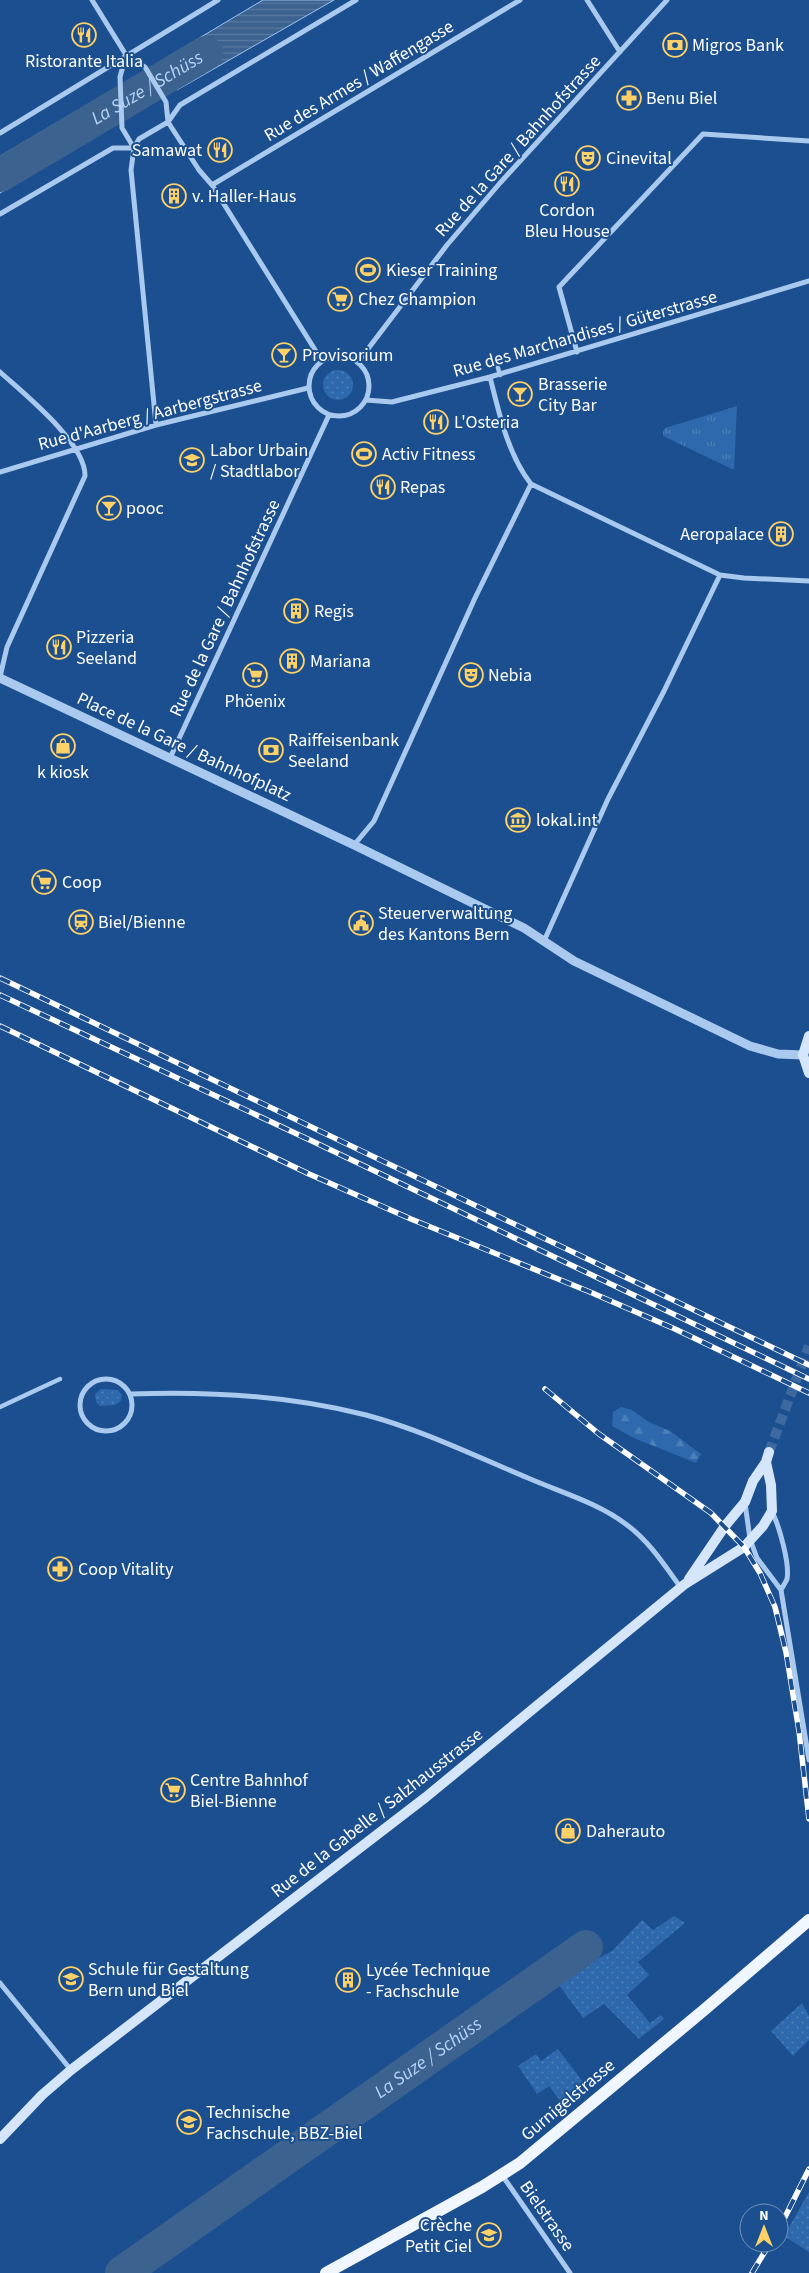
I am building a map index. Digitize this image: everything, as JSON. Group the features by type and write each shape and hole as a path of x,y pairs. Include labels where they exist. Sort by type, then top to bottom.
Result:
{"main road":[{"path":"809,1036 803,1054 809,1072"},
{"path":"683,1586 725,1526 745,1502 753,1481 767,1457 772,1511"},
{"name":"Rue de la Gabelle / Salzhausstrasse","path":"0,2139 42,2095 71,2070 426,1797 683,1586 744,1547 772,1511"},
{"name":"Gurnigelstrasse","path":"326,2273 482,2187 520,2163 809,1920"}],"street":[{"path":"92,0 126,55 145,67 164,99 168,122 199,170 212,185 322,361"},
{"path":"0,133 218,0"},
{"path":"156,425 132,170 134,148 139,139 168,122 180,105 356,0"},
{"name":"Rue des Armes / Waffengasse","path":"212,185 520,0"},
{"path":"587,0 620,52"},
{"name":"Rue de la Gare / Bahnhofstrasse","path":"358,362 459,231 500,183 667,0"},
{"path":"126,55 120,82 122,128 134,148"},
{"path":"577,352 558,287 703,134 809,141"},
{"path":"0,214 113,148 134,148"},
{"name":"Rue des Marchandises / Güterstrasse","path":"366,400 392,402 490,378 809,281"},
{"path":"340,356 358,362 368,376 369,392 360,408 351,414 340,416 329,415 315,405 308,388 314,368 322,361 340,356"},
{"path":"496,361 500,375"},
{"path":"0,372 48,414 75,449 83,464 85,476 7,647 0,678"},
{"path":"490,378 504,426 521,472 531,484 720,575 809,581"},
{"name":"Rue d'Aarberg / Aarbergstrasse","path":"0,472 156,425 308,388"},
{"name":"Rue de la Gare / Bahnhofstrasse","path":"170,758 329,415"},
{"path":"354,845 374,821 475,598 531,484"},
{"path":"544,941 608,799 664,692 720,575"},
{"name":"Place de la Gare / Bahnhofplatz","path":"0,678 354,845 524,928 574,961 750,1046 778,1054 803,1054"},
{"path":"130,1394 132,1410 129,1418 117,1428 110,1431 94,1429 82,1418 79,1402 81,1394 92,1382 109,1378 118,1381 130,1394 185,1393 294,1402 344,1410 392,1423 602,1510 627,1524 683,1586"},
{"path":"0,1407 60,1379"},
{"path":"745,1502 750,1539 757,1558 781,1590 805,1725 809,1760"},
{"path":"772,1511 780,1528 787,1578 781,1590"},
{"path":"0,1983 71,2070"},
{"name":"Bielstrasse","path":"501,2175 570,2273"}],"green space":[{"path":"338,370 349,374 353,385 349,396 338,400 327,396 323,385 327,374"},
{"path":"737,406 734,470 663,436 665,428"},
{"path":"101,1389 118,1390 122,1395 121,1401 115,1405 100,1406 96,1402 95,1394"},
{"path":"621,1407 632,1410 649,1422 670,1431 701,1454 696,1463 634,1438 612,1426 613,1412"},
{"path":"674,1916 685,1923 638,1962 649,1975 627,1995 650,2023 661,2015 664,2019 639,2039 604,2004 583,2018 556,1981 612,1951 642,1920 653,1930"},
{"path":"802,2003 809,2016 809,2040 793,2056 771,2031"},
{"path":"558,2049 583,2082 561,2102 549,2086 537,2094 518,2066 536,2054 541,2061"},
{"path":"809,2192 809,2252 789,2239 789,2227"}],"shaded area":[{"path":"263,0 334,0 177,90 159,62"},
{"path":"73,113 90,140 0,193 0,156"}],"waterway":[{"name":"La Suze / Schüss","path":"0,175 206,53"},
{"name":"La Suze / Schüss","path":"122,2273 586,1947"}],"tunnel":[{"path":"769,1452 809,1346"}],"railway":[{"path":"0,978 809,1365"},
{"path":"0,995 312,1141 809,1379"},
{"path":"0,1026 309,1174 411,1219 675,1329 809,1393"},
{"path":"545,1389 599,1434 711,1513 744,1547 760,1573 775,1607 786,1652 799,1731 809,1819"},
{"path":"789,2209 809,2169"},
{"path":"752,2273 764,2253"}],"place":[{"name":"Ristorante Italia","path":"84,35"},
{"name":"Migros Bank","path":"675,45"},
{"name":"Benu Biel","path":"629,98"},
{"name":"Samawat","path":"220,150"},
{"name":"Cinevital","path":"588,158"},
{"name":"Cordon Bleu House","path":"567,184"},
{"name":"v. Haller-Haus","path":"174,196"},
{"name":"Kieser Training","path":"368,270"},
{"name":"Chez Champion","path":"340,299"},
{"name":"Provisorium","path":"284,355"},
{"name":"Brasserie City Bar","path":"520,394"},
{"name":"L'Osteria","path":"436,422"},
{"name":"Activ Fitness","path":"364,454"},
{"name":"Labor Urbain / Stadtlabor","path":"192,460"},
{"name":"Repas","path":"383,487"},
{"name":"pooc","path":"109,508"},
{"name":"Aeropalace","path":"781,534"},
{"name":"Regis","path":"296,611"},
{"name":"Pizzeria Seeland","path":"59,647"},
{"name":"Mariana","path":"292,661"},
{"name":"Phöenix","path":"255,675"},
{"name":"Nebia","path":"471,675"},
{"name":"k kiosk","path":"63,746"},
{"name":"Raiffeisenbank Seeland","path":"271,750"},
{"name":"lokal.int","path":"518,820"},
{"name":"Coop","path":"44,882"},
{"name":"Biel/Bienne","path":"81,922"},
{"name":"Steuerverwaltung des Kantons Bern","path":"361,923"},
{"name":"Coop Vitality","path":"60,1569"},
{"name":"Centre Bahnhof Biel-Bienne","path":"173,1790"},
{"name":"Daherauto","path":"568,1831"},
{"name":"Schule für Gestaltung Bern und Biel","path":"71,1979"},
{"name":"Lycée Technique - Fachschule","path":"348,1980"},
{"name":"Technische Fachschule, BBZ-Biel","path":"189,2122"},
{"name":"Crèche Petit Ciel","path":"489,2235"}]}
